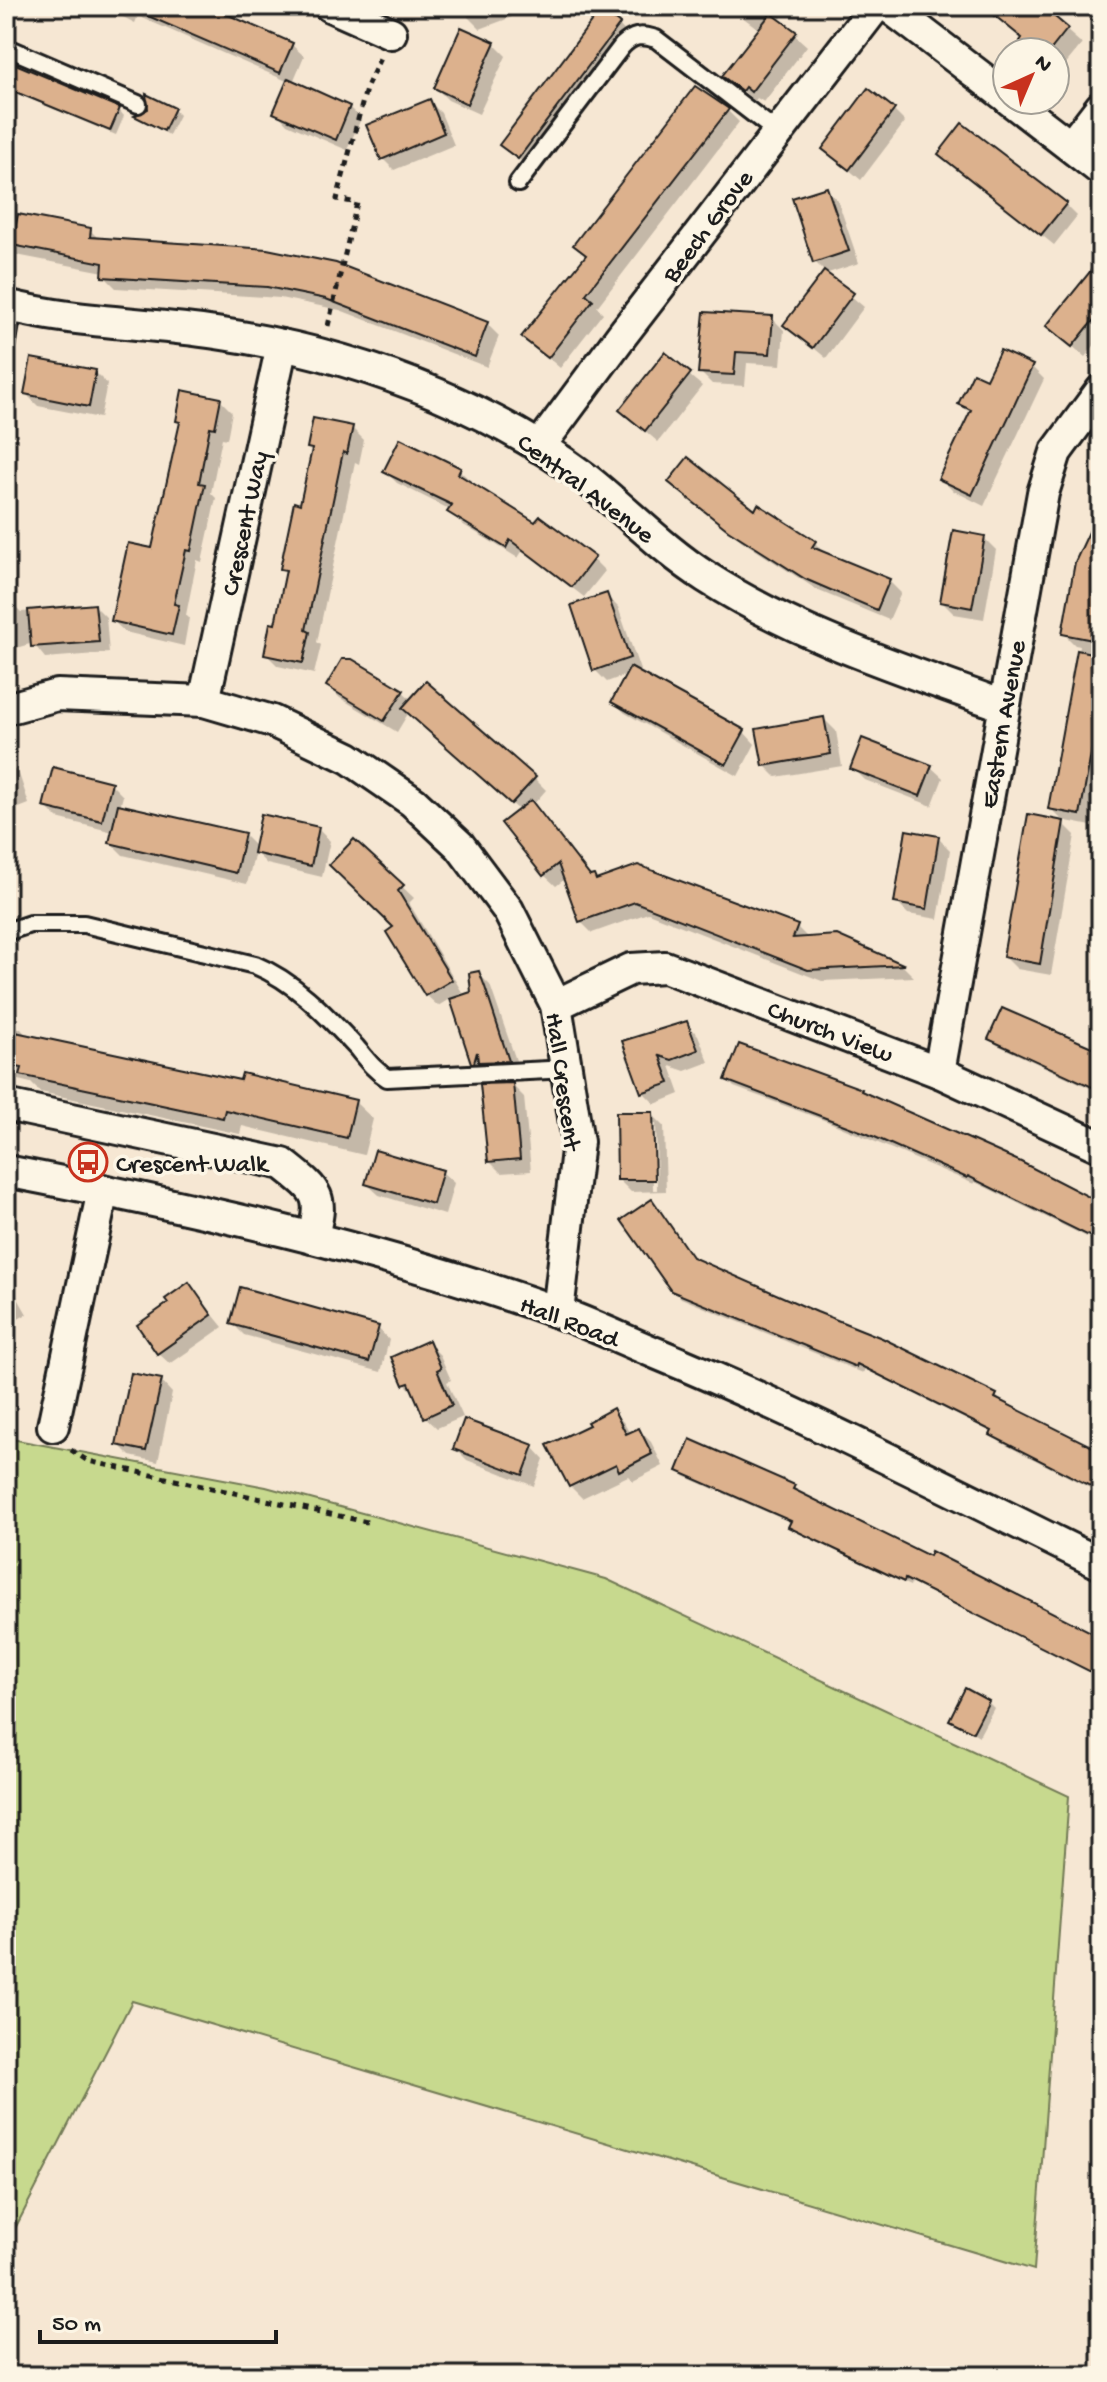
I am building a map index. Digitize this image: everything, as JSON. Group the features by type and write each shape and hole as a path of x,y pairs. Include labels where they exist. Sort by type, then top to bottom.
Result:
{"street":[{"path":"330,6 391,33"},
{"name":"Beech Grove","path":"539,447 876,6"},
{"path":"888,6 991,85"},
{"path":"1071,146 1101,107"},
{"path":"1031,116 1101,170"},
{"name":"Central Avenue","path":"10,306 109,322 215,332 282,345 369,367 437,394 499,423 539,447 582,476 701,574 753,607 816,637 1004,706"},
{"name":"Crescent Way","path":"204,701 282,345"},
{"name":"Eastern Avenue","path":"939,1072 1047,480 1056,452 1101,391"},
{"name":"Hall Crescent","path":"6,709 57,695 204,701 272,721 349,758 413,802 460,846 508,910 556,1005 578,1142 558,1312"},
{"name":"Church View","path":"556,1005 631,969 665,967 939,1072 1101,1147"},
{"path":"6,1105 283,1164 315,1194 320,1211 312,1238"},
{"name":"Hall Road","path":"6,1171 312,1238 558,1312 759,1396 1101,1564"},
{"path":"53,1426 103,1190"}],"lane":[{"path":"518,183 622,46 630,38 643,35 656,39 777,132"},
{"path":"6,47 138,104"},
{"path":"6,347 10,306"},
{"path":"6,932 30,924 84,924 255,965 277,974 297,989 339,1029 376,1071 387,1078 568,1069"}],"path":[{"path":"321,354 357,203 337,199 366,89 391,33"},
{"path":"53,1426 75,1455 88,1461 367,1522"}],"green space":[{"path":"6,1438 266,1487 606,1579 1069,1796 1034,2270 132,2001 6,2246"}],"building":[{"path":"125,6 208,6 293,43 280,73"},
{"path":"983,6 1042,6 1068,28 1062,36 1020,36"},
{"path":"601,9 620,24 518,159 499,145"},
{"path":"771,13 797,32 751,92 745,87 742,91 722,76"},
{"path":"461,27 495,42 467,104 434,88"},
{"path":"6,60 120,108 110,131 6,88"},
{"path":"288,78 350,106 336,140 273,113"},
{"path":"695,86 729,109 586,294 593,300 548,358 521,337 586,255 573,245"},
{"path":"868,88 895,109 849,170 822,149"},
{"path":"146,94 175,108 164,131 134,116 148,109"},
{"path":"430,99 444,133 381,160 366,125"},
{"path":"962,123 1067,203 1041,235 938,154"},
{"path":"827,187 849,251 813,263 792,198"},
{"path":"18,214 91,228 90,237 267,249 336,263 488,322 475,357 326,299 267,287 102,277 103,263 12,245"},
{"path":"1101,258 1101,311 1072,347 1046,326"},
{"path":"824,271 854,293 813,348 783,325"},
{"path":"704,312 773,316 770,354 736,352 734,375 698,373"},
{"path":"1000,350 1033,365 972,495 938,479 971,410 958,404 973,373 986,379"},
{"path":"665,352 691,373 645,431 619,410"},
{"path":"31,358 96,370 89,407 24,394"},
{"path":"182,390 221,398 215,428 210,427 199,483 205,484 191,551 186,550 174,604 179,605 172,635 111,621 128,543 152,548 180,422 176,421"},
{"path":"313,418 353,426 347,454 343,452 306,630 310,632 303,663 264,655 270,623 275,624 286,570 280,569 294,502 300,504 312,449 307,448"},
{"path":"400,438 461,468 458,474 535,522 540,516 595,557 572,587 510,540 506,548 447,512 452,505 383,472"},
{"path":"688,457 755,510 758,504 816,541 812,547 890,579 877,610 805,579 728,530 668,482"},
{"path":"1101,506 1101,595 1093,640 1062,634 1075,562"},
{"path":"953,530 985,536 972,608 940,602"},
{"path":"607,593 630,658 593,671 571,605"},
{"path":"95,604 99,642 31,647 28,610"},
{"path":"1077,650 1101,655 1101,699 1080,815 1048,809"},
{"path":"342,659 352,659 404,690 384,721 326,686"},
{"path":"630,667 745,730 726,765 611,702"},
{"path":"426,681 536,777 511,804 402,708"},
{"path":"824,717 831,754 763,766 756,729"},
{"path":"862,738 932,765 920,796 850,769"},
{"path":"53,767 112,782 102,821 43,807"},
{"path":"531,800 596,880 638,865 798,925 793,938 837,935 905,965 808,970 635,902 579,922 558,864 543,876 501,823"},
{"path":"118,804 245,833 236,873 109,843"},
{"path":"261,814 319,827 311,866 253,853"},
{"path":"1028,814 1064,821 1040,964 1003,957"},
{"path":"906,830 939,836 927,909 894,903"},
{"path":"354,839 404,885 398,891 452,980 425,996 386,932 393,927 329,865"},
{"path":"479,971 509,1061 478,1062 477,1052 474,1063 471,1063 450,999 471,992 469,973"},
{"path":"1002,1008 1101,1051 1101,1091 988,1039"},
{"path":"687,1021 698,1050 672,1060 660,1056 670,1083 641,1093 622,1041"},
{"path":"6,1030 240,1080 242,1073 356,1100 347,1138 225,1110 223,1118 20,1075 22,1068 6,1065"},
{"path":"739,1044 862,1089 1021,1162 1101,1203 1101,1242 968,1176 725,1080"},
{"path":"513,1083 520,1159 488,1162 480,1084"},
{"path":"616,1112 653,1112 655,1180 617,1180"},
{"path":"375,1150 443,1170 433,1204 365,1184"},
{"path":"652,1199 692,1257 882,1338 997,1394 995,1398 1101,1451 1101,1469 1092,1487 990,1435 992,1431 857,1364 856,1367 671,1291 621,1220"},
{"path":"189,1282 212,1315 157,1354 137,1325 168,1303 165,1299"},
{"path":"240,1287 379,1326 369,1362 230,1324"},
{"path":"429,1340 441,1368 437,1370 452,1405 424,1418 409,1383 403,1385 391,1357"},
{"path":"131,1373 162,1379 146,1451 116,1445"},
{"path":"613,1408 626,1434 639,1428 652,1454 619,1471 616,1464 569,1487 547,1445 589,1425 587,1422"},
{"path":"464,1419 534,1445 523,1475 453,1449"},
{"path":"690,1439 795,1485 793,1489 929,1556 931,1551 1101,1637 1101,1677 905,1579 904,1582 788,1527 791,1521 677,1471"},
{"path":"965,1688 989,1701 973,1732 949,1720"}],"place":[{"name":"Crescent Walk","path":"88,1162"}]}
